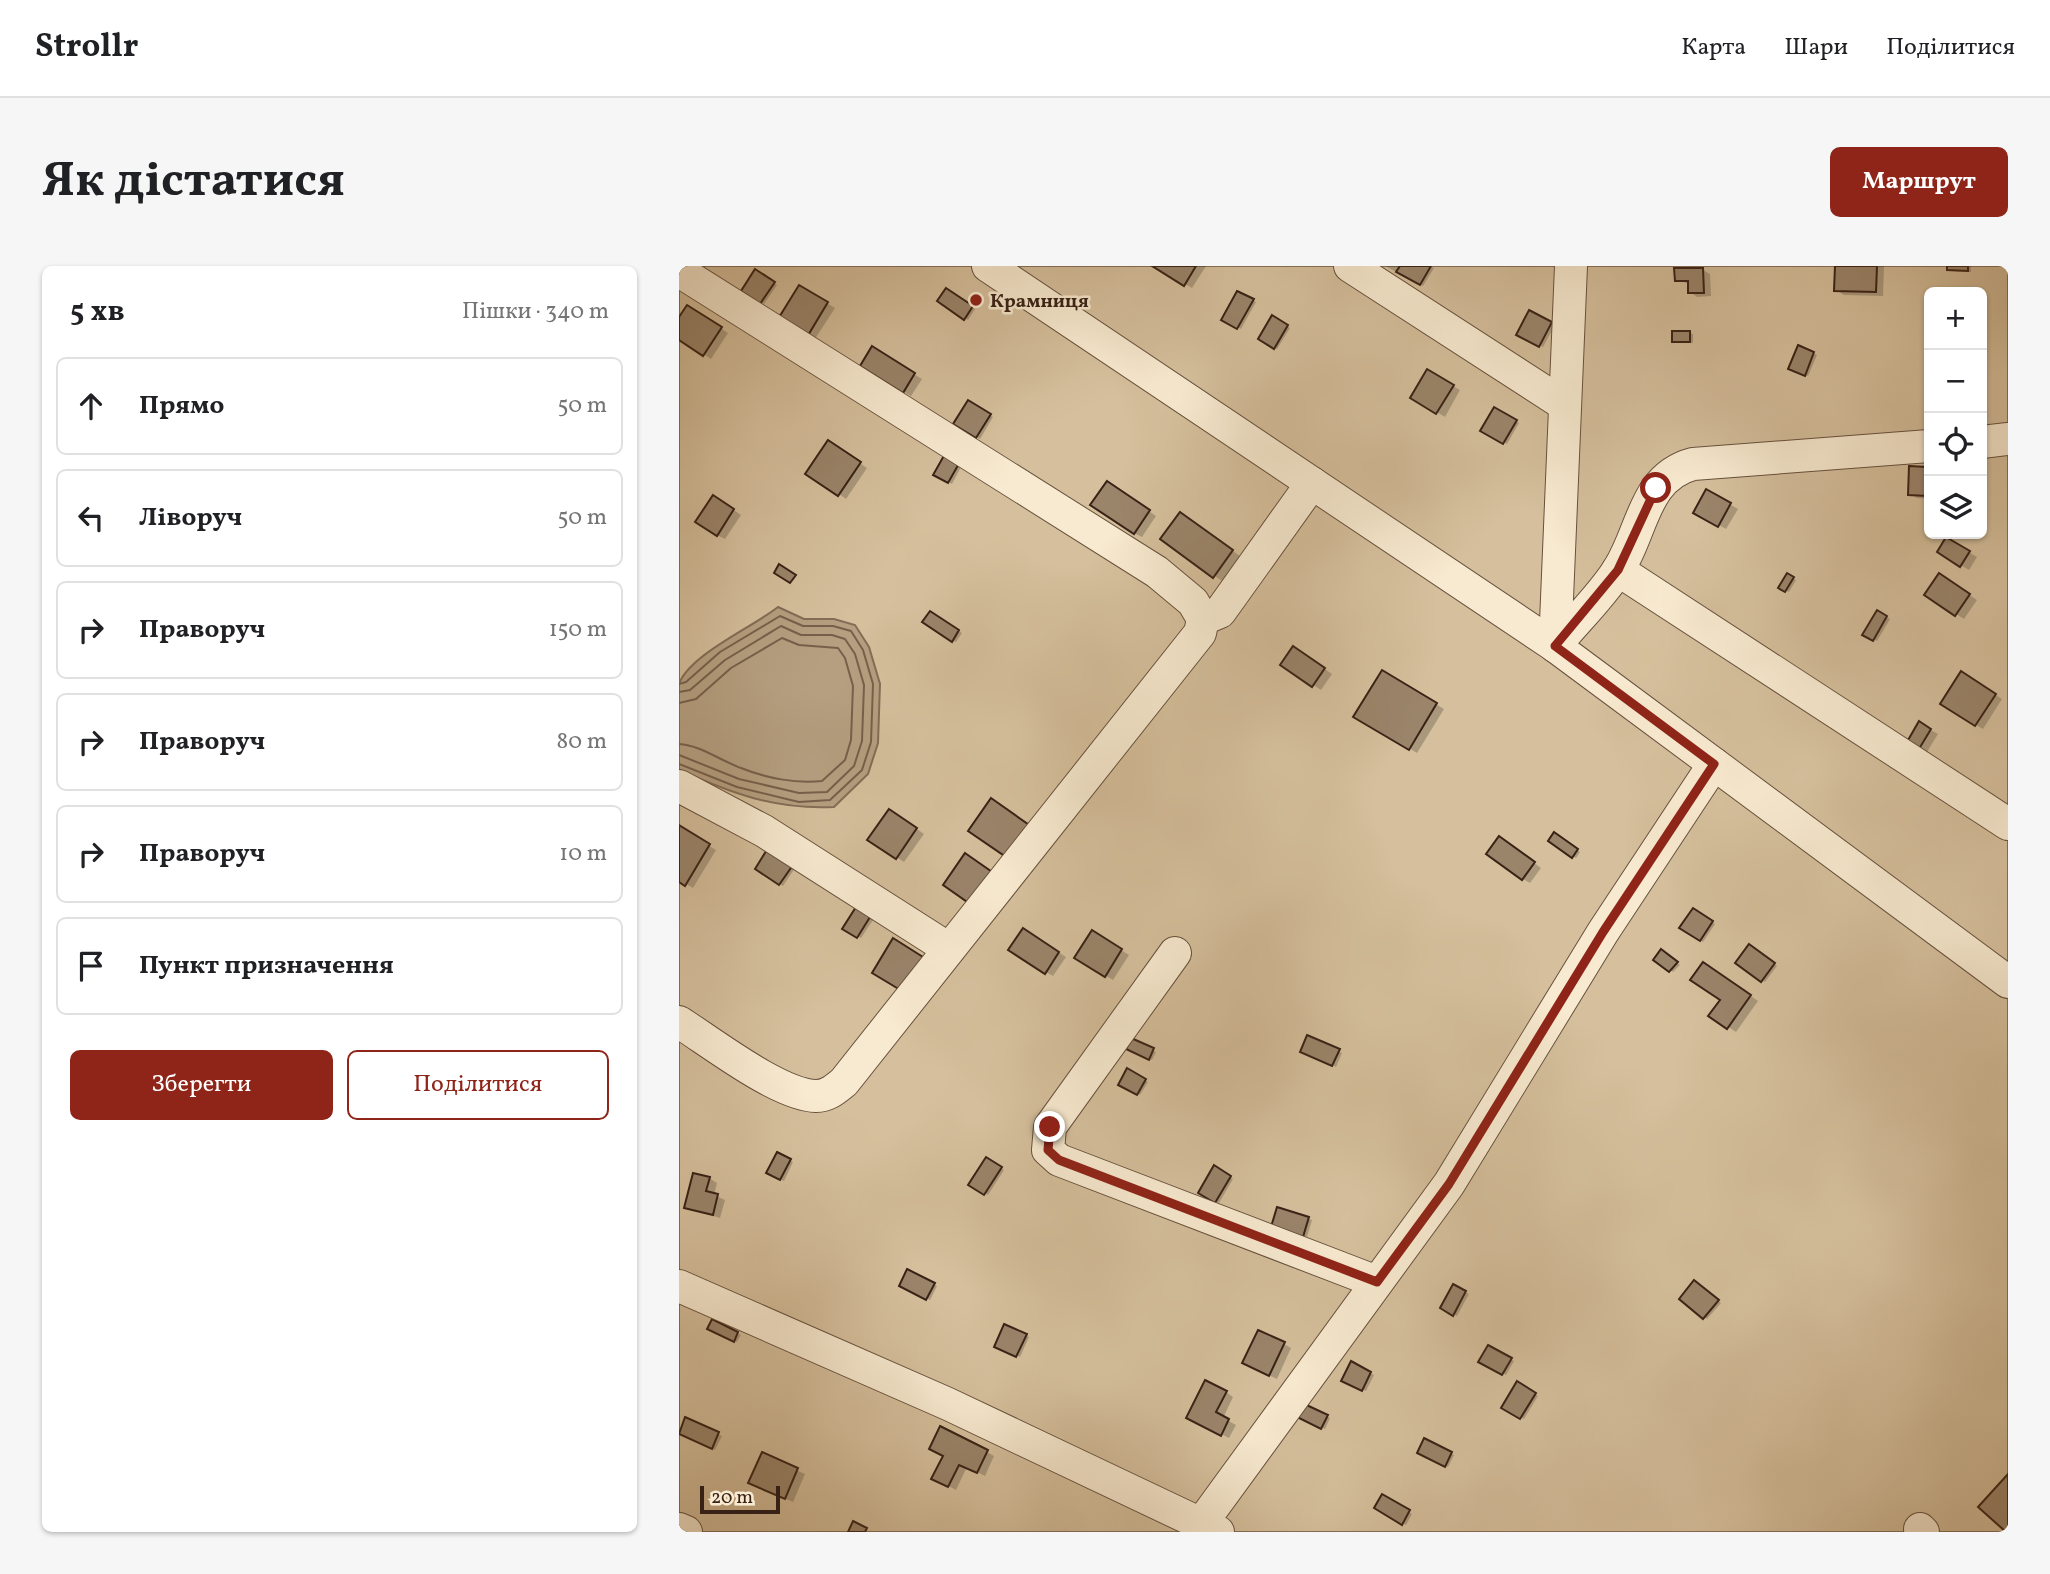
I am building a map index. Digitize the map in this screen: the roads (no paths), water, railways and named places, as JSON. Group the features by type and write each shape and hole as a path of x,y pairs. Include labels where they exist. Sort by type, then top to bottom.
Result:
{"street":[{"path":"988,266 1555,646 2008,982"},
{"path":"1350,266 1565,405"},
{"path":"1555,646 1571,266"},
{"path":"679,1022 785,1089 816,1096 829,1094 844,1082 1200,633 1203,619 1193,602 1157,572 683,274"},
{"path":"1987,441 2008,439"},
{"path":"1555,646 1618,570 1656,488 1670,471 1680,467 1924,446"},
{"path":"1203,619 1220,612 1312,483"},
{"path":"1618,570 2008,824"},
{"path":"679,1286 948,1404 1210,1528 1377,1282 1449,1184 1582,966 1714,764"},
{"path":"679,786 764,831 949,949"},
{"path":"1175,953 1050,1127 1048,1150 1059,1160 1377,1282"},
{"path":"679,1529 687,1532"}],"water":[{"path":"778,607 804,619 834,619 855,625 869,647 880,684 878,743 868,774 834,807 773,803 717,786 679,770 679,684 685,673 708,652"}],"place":[{"name":"Крамниця","path":"976,300"}]}
